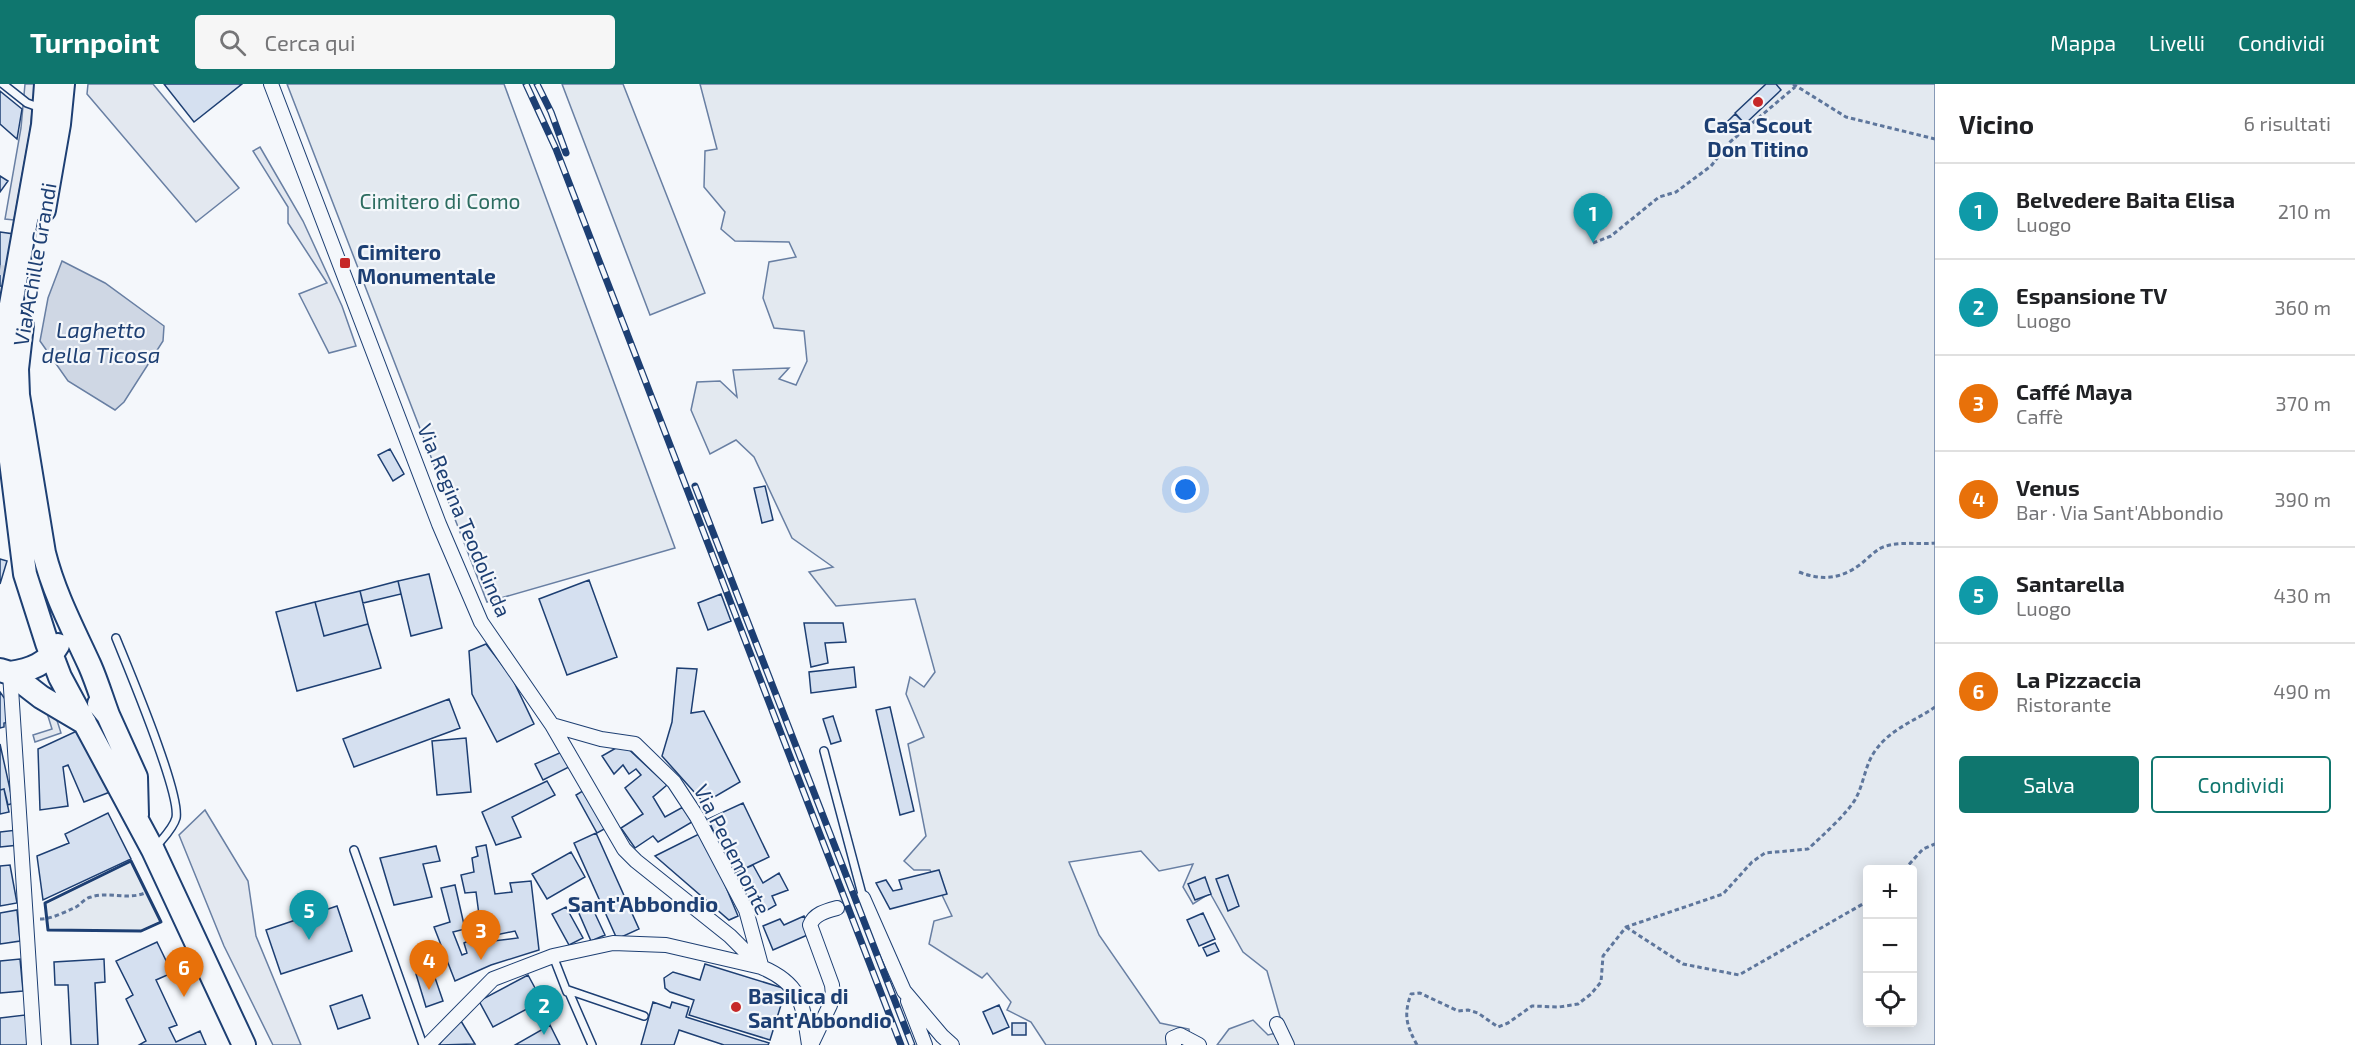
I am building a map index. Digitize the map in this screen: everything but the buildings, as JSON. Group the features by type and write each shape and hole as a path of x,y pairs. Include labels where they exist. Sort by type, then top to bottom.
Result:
{"main road":[{"name":"Via Achille Grandi","path":"46,84 43,125 2,354 2,407 22,559 28,588 52,657 85,723 137,817 244,1045"},
{"name":"Via Achille Grandi","path":"63,84 59,124 20,337 17,369 18,395 50,577 66,618 91,669 108,715"},
{"path":"5,671 30,670 52,657 62,638 66,618"},
{"path":"52,657 108,715 136,777 137,817"},
{"path":"5,671 41,697 85,723"}],"street":[{"name":"Via Regina Teodolinda","path":"271,84 435,513 481,622 552,724 624,849 730,936 761,967"},
{"path":"5,671 27,920 34,1045"},
{"name":"Via Pedemonte","path":"552,724 601,739 635,744 674,782 697,817 746,910 761,967"},
{"path":"863,898 925,1045"},
{"path":"810,1045 833,995 832,985 810,925 813,919 828,911"},
{"path":"428,1045 493,979 553,957 613,943 666,945 761,967 776,973 792,984 799,997 810,1045"},
{"path":"904,991 952,1045"},
{"path":"1277,1024 1287,1045"},
{"path":"1174,1045 1173,1038 1180,1035 1199,1045"}],"lane":[{"path":"3,84 27,103 38,107"},
{"path":"5,290 10,272 40,84"},
{"path":"116,638 155,738 177,815 173,825 153,850"},
{"path":"824,751 863,898"},
{"path":"354,850 423,1045"},
{"path":"553,957 567,992 568,990 645,1016"},
{"path":"568,990 592,1045"}],"path":[{"path":"1593,243 1611,236 1659,197 1676,192 1711,165 1730,142 1794,86 1846,117 1935,139"},
{"path":"1799,572 1811,577 1828,578 1848,572 1880,548 1894,544 1935,543"},
{"path":"1417,1045 1407,1027 1407,1007 1411,994 1420,993 1458,1011 1478,1012 1498,1027 1508,1023 1532,1006 1559,1007 1578,1004 1601,982 1603,956 1626,927 1641,920 1667,915 1723,894 1752,862 1765,853 1808,849 1855,801 1865,770 1875,750 1889,735 1935,707"},
{"path":"1909,865 1923,849 1935,844"},
{"path":"27,920 47,919 77,906 89,897 110,894 126,897 147,892"},
{"path":"1626,927 1683,964 1738,975 1863,904"}],"green space":[{"name":"Cimitero di Como","path":"287,84 504,84 675,548 487,602"},
{"path":"562,84 623,84 705,293 650,315"},
{"path":"700,84 1935,84 1935,1045 1217,1045 1229,1029 1253,1020 1268,1035 1284,1031 1267,971 1243,952 1210,893 1193,904 1183,887 1193,864 1159,871 1141,851 1069,862 1099,935 1160,1023 1189,1029 1190,1045 1046,1045 1031,1022 1007,1010 1011,1002 987,973 982,978 929,944 934,921 952,916 930,870 914,870 904,861 926,836 908,744 924,737 906,694 910,677 924,687 935,672 915,599 836,606 809,572 833,567 792,538 754,457 736,440 710,454 691,410 697,382 720,381 737,397 733,370 789,368 779,379 796,385 807,361 804,331 774,328 763,298 769,262 796,257 789,242 735,241 721,229 725,212 704,187 705,151 717,149"},
{"path":"131,861 161,922 141,931 48,930 45,903"}],"shaded area":[{"path":"25,84 35,84 30,131 14,220 5,219 21,128"},
{"path":"88,84 153,84 239,188 196,222 87,94"},
{"path":"260,147 303,221 342,306 356,346 329,353 299,294 327,283 288,223 288,207 253,151"},
{"path":"54,711 61,733 35,742 33,735 52,729 47,713"},
{"path":"205,810 248,881 256,936 301,1045 273,1045 224,946 179,835"}],"water":[{"name":"Laghetto della Ticosa","path":"62,261 105,283 164,326 163,341 124,402 115,410 68,381 40,341 48,298"}],"tunnel":[{"path":"0,270 8,271"},
{"path":"837,908 863,898"}],"railway":[{"path":"526,84 556,149 901,1045"},
{"path":"537,84 551,112 566,153"},
{"path":"695,486 912,1045"}],"wall":[{"path":"131,861 161,922 141,931 48,930 45,903 131,861"}],"place":[{"name":"Casa Scout Don Titino","path":"1758,102"},
{"name":"Belvedere Baita Elisa","path":"1593,243"},
{"name":"Cimitero Monumentale","path":"345,263"},
{"name":"Santarella","path":"309,940"},
{"name":"Caffé Maya","path":"481,960"},
{"name":"Venus","path":"429,990"},
{"name":"La Pizzaccia","path":"184,997"},
{"name":"Basilica di Sant'Abbondio","path":"736,1007"},
{"name":"Espansione TV","path":"544,1035"}],"district":[{"name":"Sant'Abbondio","path":"643,903"}]}
